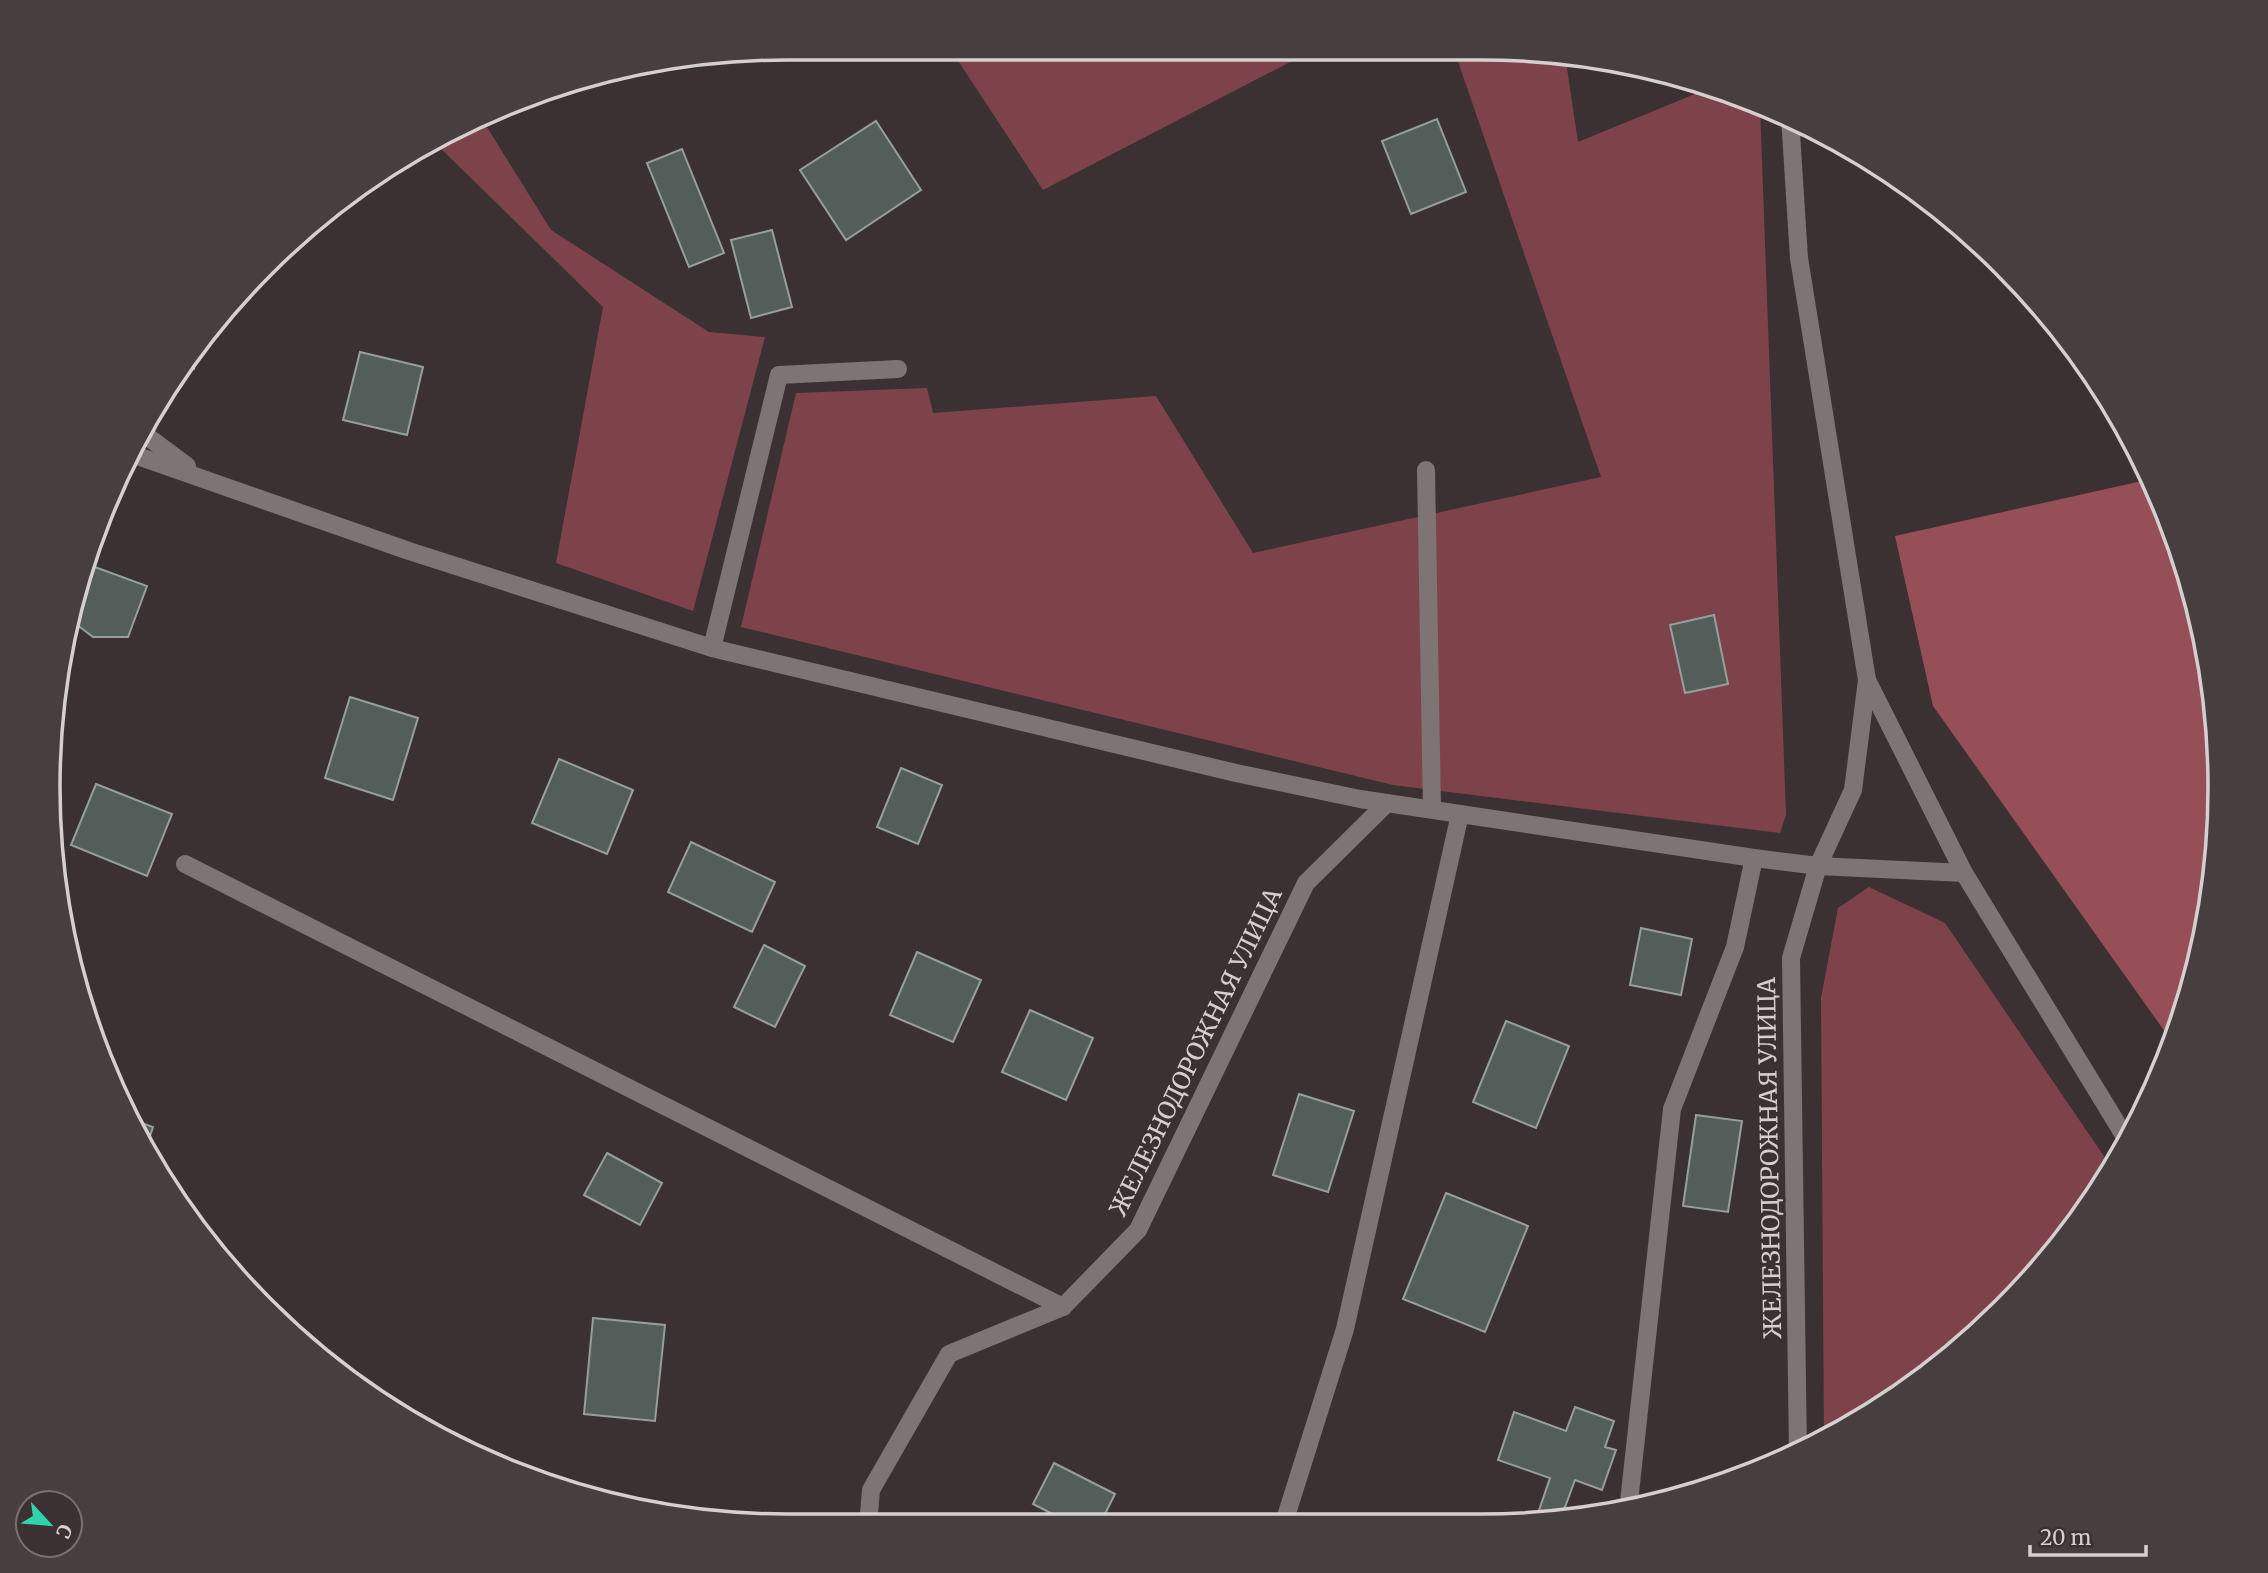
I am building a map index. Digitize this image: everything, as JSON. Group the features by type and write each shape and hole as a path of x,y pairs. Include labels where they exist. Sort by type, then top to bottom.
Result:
{"street":[{"path":"1791,129 1798,258 1867,680 1964,873 2121,1131"},
{"path":"712,648 779,375 898,369"},
{"path":"149,437 201,476"},
{"path":"139,456 410,551 712,648 1236,773 1387,803 1754,858 1818,866 1964,873"},
{"path":"1426,470 1432,810"},
{"name":"ЖЕЛЕЗНОДОРОЖНАЯ УЛИЦА","path":"1798,1441 1791,958 1818,866 1853,790 1867,680"},
{"name":"ЖЕЛЕЗНОДОРОЖНАЯ УЛИЦА","path":"869,1514 872,1489 948,1354 1063,1307 1138,1230 1306,883 1387,803"},
{"path":"1287,1514 1345,1329 1460,814"},
{"path":"1629,1499 1672,1109 1735,947 1754,858"},
{"path":"185,864 1063,1307"}],"shaded area":[{"path":"957,59 1296,59 1043,190"},
{"path":"1457,59 1566,65 1578,142 1698,93 1760,115 1786,815 1780,833 1393,785 741,627 796,393 927,388 933,413 1156,396 1253,553 1601,477"},
{"path":"486,125 551,230 709,332 765,337 693,611 556,563 603,307 440,148"},
{"path":"2141,481 2170,553 2184,598 2195,645 2207,739 2207,834 2202,881 2184,975 2165,1032 1933,706 1895,536"},
{"path":"1869,887 1945,923 2106,1159 2058,1229 1996,1301 1924,1363 1885,1391 1824,1428 1821,998 1838,908"}],"building":[{"path":"1437,119 1466,192 1411,214 1382,141"},
{"path":"876,121 921,190 846,240 800,170"},
{"path":"682,149 724,253 689,267 647,163"},
{"path":"772,230 792,307 751,318 731,240"},
{"path":"360,352 423,367 407,435 343,420"},
{"path":"94,567 147,586 128,637 93,637 78,625"},
{"path":"1714,615 1728,684 1685,693 1670,625"},
{"path":"350,697 418,718 393,800 325,778"},
{"path":"559,759 633,790 607,854 532,823"},
{"path":"901,768 942,785 918,844 877,827"},
{"path":"96,784 172,814 147,876 71,845"},
{"path":"691,842 775,882 752,932 668,892"},
{"path":"1641,928 1692,939 1681,995 1630,985"},
{"path":"764,945 805,966 775,1027 734,1007"},
{"path":"917,952 981,980 953,1042 890,1015"},
{"path":"1030,1010 1093,1038 1066,1100 1002,1072"},
{"path":"1506,1021 1569,1046 1536,1128 1473,1102"},
{"path":"1299,1094 1354,1111 1328,1192 1273,1175"},
{"path":"1696,1115 1742,1121 1728,1212 1683,1206"},
{"path":"142,1123 153,1127 150,1137"},
{"path":"607,1153 662,1183 640,1225 584,1195"},
{"path":"1446,1193 1528,1226 1485,1332 1403,1299"},
{"path":"593,1318 665,1325 655,1421 584,1414"},
{"path":"1575,1407 1614,1421 1605,1447 1616,1450 1602,1490 1575,1480 1565,1508 1539,1511 1550,1478 1498,1460 1514,1412 1566,1431"},
{"path":"1054,1463 1115,1494 1105,1514 1053,1514 1033,1504"}]}
